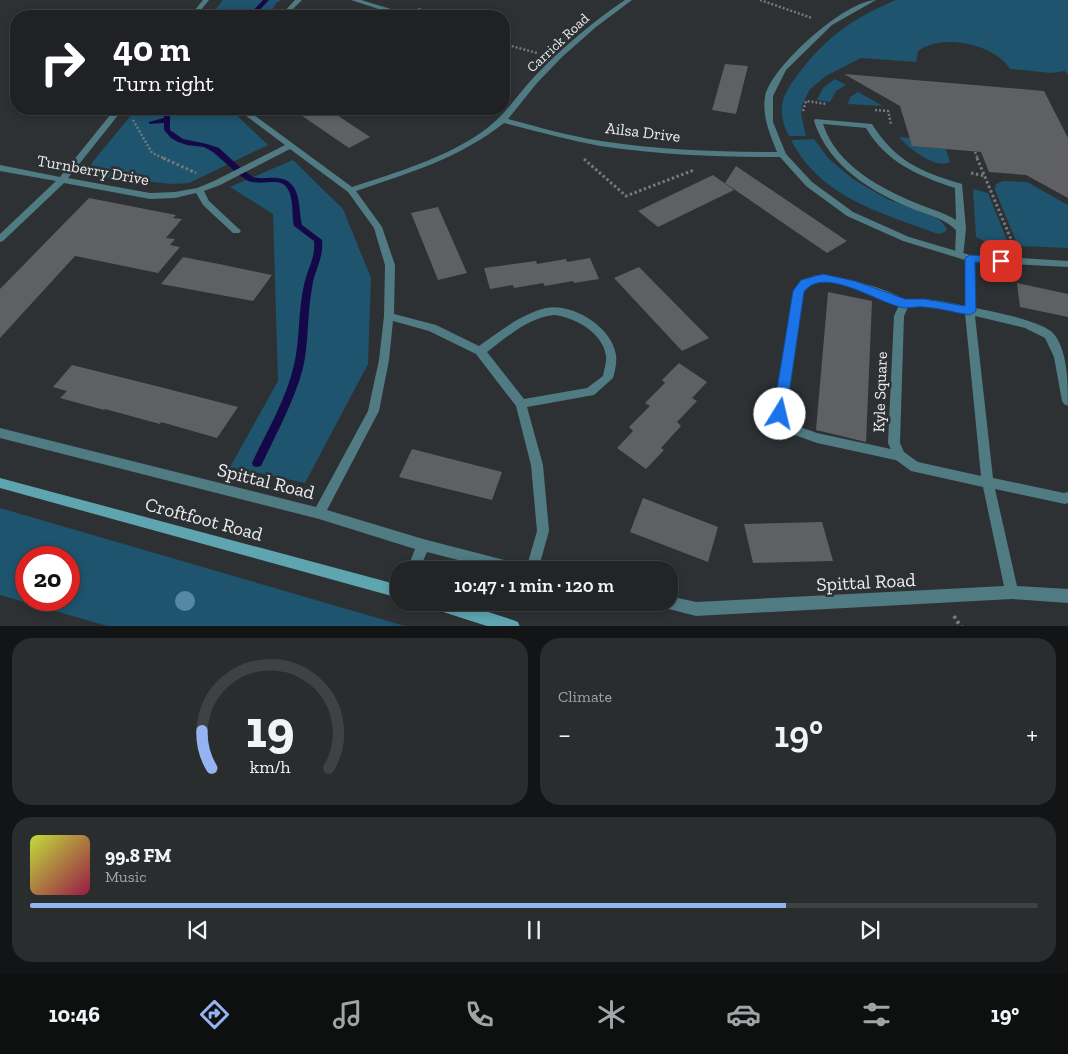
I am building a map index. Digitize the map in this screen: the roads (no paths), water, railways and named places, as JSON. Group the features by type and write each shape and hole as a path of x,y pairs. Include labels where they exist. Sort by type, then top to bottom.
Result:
{"street":[{"path":"198,10 206,0"},
{"path":"289,10 299,0"},
{"path":"354,0 385,10"},
{"name":"Carrick Road","path":"510,111 538,76 556,59 612,11 629,0"},
{"path":"873,0 830,24 783,69 769,96 769,122 782,155 809,184 850,214 906,239 965,257 1068,264"},
{"path":"0,239 61,181 114,115"},
{"path":"249,115 351,190 378,227 390,265 389,316 384,360 373,411 319,513"},
{"name":"Carrick Road","path":"351,190 429,164 470,143 503,120 507,115"},
{"name":"Ailsa Drive","path":"503,120 574,138 655,150 718,154 782,155"},
{"path":"961,229 951,219 902,201 861,178 835,154 820,131 818,121 869,126 881,145 904,164 930,177 959,186 961,229 988,484 1012,592"},
{"name":"Turnberry Drive","path":"0,168 61,181 150,196 176,195 199,190 220,181 290,146"},
{"path":"199,190 206,203 236,231"},
{"path":"1068,401 1057,348 1049,334 1036,327 970,311 924,303 904,304 851,284 823,278 805,283 799,291 780,414 784,422 796,431 817,438 900,456 916,467 988,484 1065,499 1068,497"},
{"name":"Kyle Square","path":"900,456 894,444 899,316 904,304"},
{"path":"480,351 528,318 549,311 577,316 600,332 611,353 608,378 590,392 521,404"},
{"path":"389,316 432,328 480,351 521,404 537,465 543,531 535,561"},
{"name":"Spittal Road","path":"0,433 319,513 423,545 486,561"},
{"name":"Croftfoot Road","path":"0,483 390,590"},
{"path":"417,561 423,545"},
{"name":"Spittal Road","path":"678,605 696,609 1012,592 1068,596"},
{"path":"464,611 513,626"}],"waterway":[{"path":"257,10 266,0"},
{"path":"167,115 167,130 174,137 187,143 205,145 216,150 240,172 251,179 256,181 277,180 289,186 296,200 298,226 318,240 319,252 309,278 302,347 295,380 257,463"},
{"path":"151,123 166,120"}]}
